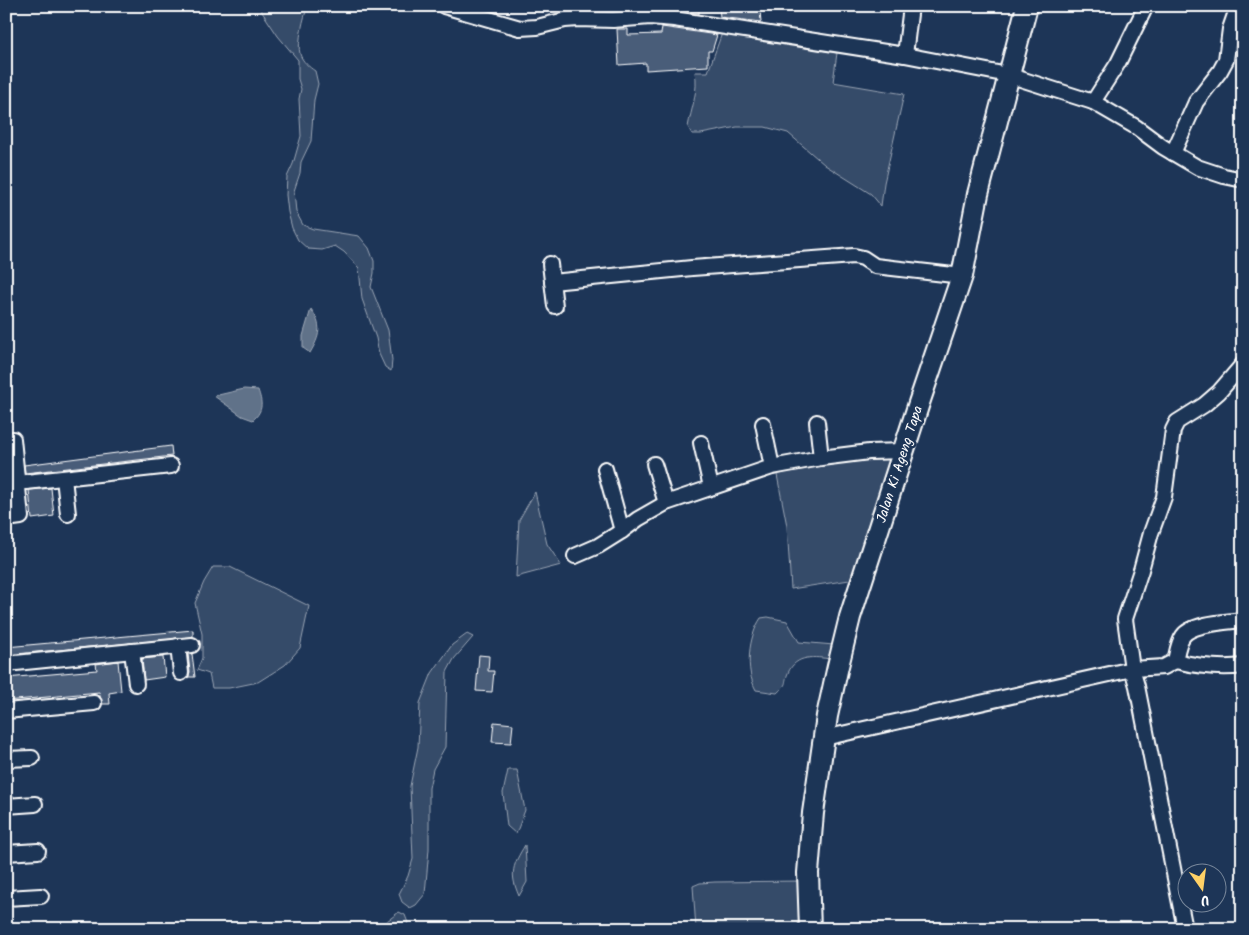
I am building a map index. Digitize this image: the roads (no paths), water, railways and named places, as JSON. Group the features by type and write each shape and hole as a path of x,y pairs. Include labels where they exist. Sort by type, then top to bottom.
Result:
{"street":[{"path":"444,6 520,28 537,27 565,20 613,20 650,17 737,27 905,55 1008,75 1093,102 1136,127 1197,167 1243,180"},
{"path":"905,55 911,6"},
{"name":"Jalan Ki Ageng Tapa","path":"810,929 808,873 813,813 827,716 850,617 962,276 978,194 1027,6"},
{"path":"1093,102 1118,63 1146,6"},
{"path":"1173,153 1196,102 1220,71 1226,60 1230,29 1238,6"},
{"path":"552,282 692,268 854,256 863,258 875,266 962,276"},
{"path":"550,264 555,306"},
{"path":"1185,929 1137,686 1132,669 1125,619 1164,497 1173,430 1177,422 1204,405 1219,392 1243,364"},
{"path":"816,422 822,458"},
{"path":"763,424 772,466"},
{"path":"6,519 21,517 13,439"},
{"path":"702,443 712,488"},
{"path":"576,556 598,546 638,518 666,503 772,466 868,452 904,451"},
{"path":"654,464 666,503"},
{"path":"18,483 171,466"},
{"path":"605,469 622,531"},
{"path":"64,478 68,514"},
{"path":"1175,662 1180,641 1184,634 1191,629 1243,620"},
{"path":"6,664 185,646 181,673"},
{"path":"132,651 136,684"},
{"path":"824,738 1132,669 1164,667 1175,662 1215,667 1243,666"},
{"path":"6,711 94,703"},
{"path":"6,759 32,758"},
{"path":"6,806 35,804"},
{"path":"6,853 38,851"},
{"path":"6,898 41,896"}]}
